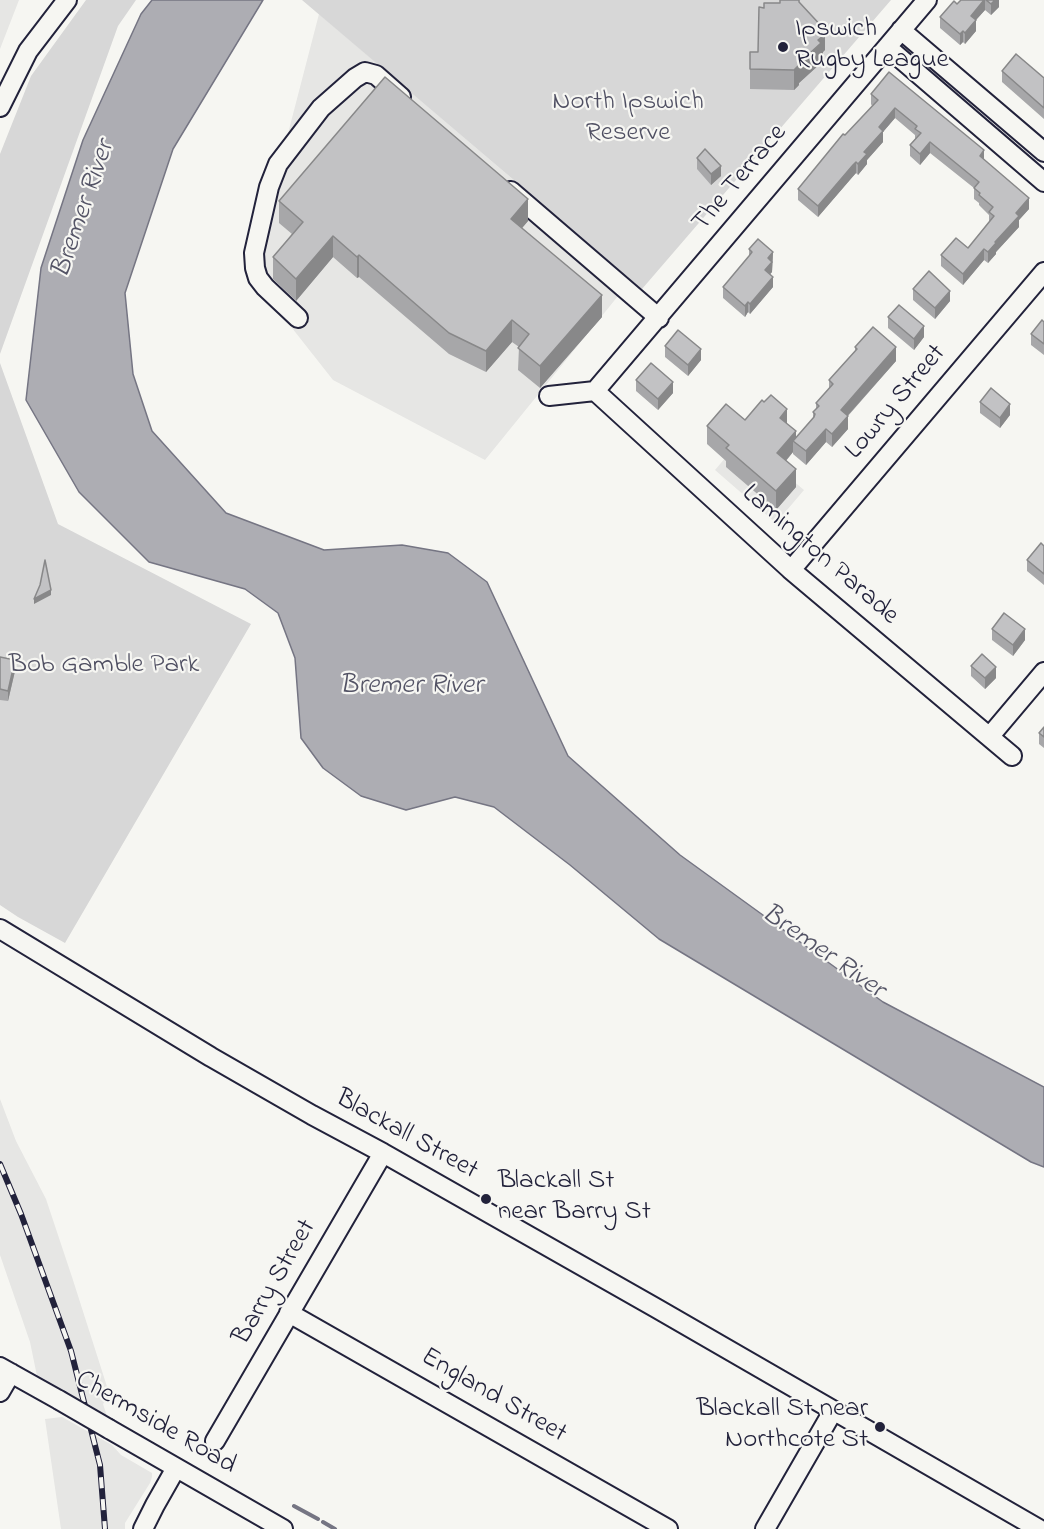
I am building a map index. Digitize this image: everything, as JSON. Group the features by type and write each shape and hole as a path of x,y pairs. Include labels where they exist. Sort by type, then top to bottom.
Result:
{"street":[{"path":"0,107 27,51 67,0"},
{"name":"The Terrace","path":"595,391 927,0"},
{"path":"901,30 1044,152"},
{"path":"886,47 1043,178"},
{"path":"915,72 930,54"},
{"path":"298,318 265,287 258,278 255,268 254,253 269,187 278,164 321,108 365,72 376,75 411,105"},
{"path":"500,181 659,318"},
{"name":"Lowry Street","path":"791,570 1044,272"},
{"path":"549,396 595,391"},
{"name":"Lamington Parade","path":"595,391 791,570 1012,756"},
{"path":"990,736 1044,672"},
{"name":"Blackall Street","path":"0,929 211,1057 312,1115 383,1152 1039,1529"},
{"name":"Barry Street","path":"215,1441 383,1152"},
{"name":"England Street","path":"290,1313 668,1529"},
{"path":"0,1392 5,1370"},
{"name":"Chermside Road","path":"5,1370 283,1529"},
{"path":"765,1529 833,1411"},
{"path":"143,1529 176,1468"}],"shaded area":[{"path":"0,0 19,0 0,49"},
{"path":"319,14 631,280 485,460 333,380 251,276"},
{"path":"742,438 804,490 776,523 715,470"},
{"path":"0,1099 16,1141 46,1199 110,1396 103,1404 107,1416 37,1376 30,1342 0,1255"},
{"path":"62,1417 112,1445 121,1455 152,1473 150,1483 125,1523 125,1529 61,1529 45,1419"}],"green space":[{"path":"86,0 136,0 118,26 0,354 0,154 31,76"},
{"name":"North Ipswich Reserve","path":"302,0 891,0 642,289"},
{"name":"Bob Gamble Park","path":"0,363 58,524 251,624 65,943 0,905"}],"water":[{"name":"Bremer River","path":"152,0 263,0 173,149 125,293 133,374 152,431 226,513 324,550 402,545 448,553 487,582 568,756 680,855 883,1002 1044,1087 1044,1167 1031,1162 659,939 570,865 494,807 455,797 406,810 361,796 323,768 301,738 295,658 278,613 245,589 149,562 79,492 26,400 41,268 83,140 141,14"}],"building":[{"path":"780,0 799,0 825,30 821,34 823,36 818,40 821,43 794,70 750,69 750,52 758,52 759,7 764,8 764,3 780,3"},
{"path":"961,0 984,0 971,16 976,20 965,33 963,31 960,34 940,17 954,1 957,4"},
{"path":"1016,54 1044,78 1044,108 1002,71"},
{"path":"889,72 984,150 980,156 1029,198 1016,213 1019,216 996,243 988,252 984,249 963,274 941,255 956,238 968,248 994,216 989,212 993,207 974,188 979,182 930,142 920,154 910,145 921,133 915,129 917,126 895,108 879,127 883,131 864,152 867,154 858,164 856,162 853,165 818,206 798,189 843,134 845,135 878,100 871,94"},
{"path":"385,77 528,199 511,219 602,295 540,366 518,348 529,334 512,320 486,351 449,333 359,255 357,257 333,236 296,279 273,257 303,222 279,201"},
{"path":"705,149 721,166 711,174 697,158"},
{"path":"758,239 773,252 768,258 772,262 765,270 773,277 750,304 748,302 745,306 723,287 752,252 749,249"},
{"path":"929,271 950,291 935,308 913,289"},
{"path":"899,305 924,326 914,339 888,317"},
{"path":"1042,320 1044,322 1044,344 1031,334"},
{"path":"873,327 896,347 841,410 848,416 832,434 826,429 806,451 793,441 814,417 813,412 819,406 816,403 833,384 829,380"},
{"path":"678,330 701,349 688,365 665,346"},
{"path":"651,363 673,382 658,399 636,380"},
{"path":"991,388 1010,404 1000,418 980,402"},
{"path":"771,395 787,409 780,418 796,431 777,453 796,469 776,491 726,448 729,445 707,426 726,404 745,420 762,400 764,402"},
{"path":"1041,543 1044,546 1044,574 1027,560"},
{"path":"45,560 51,590 34,599 40,585"},
{"path":"1004,613 1025,629 1013,645 992,629"},
{"path":"982,654 996,667 985,678 971,666"},
{"path":"0,657 15,660 8,691 0,689"},
{"path":"1044,727 1044,737 1039,733"}],"waterway":[{"path":"294,1506 318,1519"},
{"path":"323,1522 335,1529"}],"railway":[{"path":"0,1164 21,1214 71,1351 100,1465 105,1529"}],"place":[{"name":"Ipswich Rugby League","path":"783,47"},
{"name":"Blackall St near Barry St","path":"486,1199"},
{"name":"Blackall St near Northcote St","path":"880,1427"}]}
